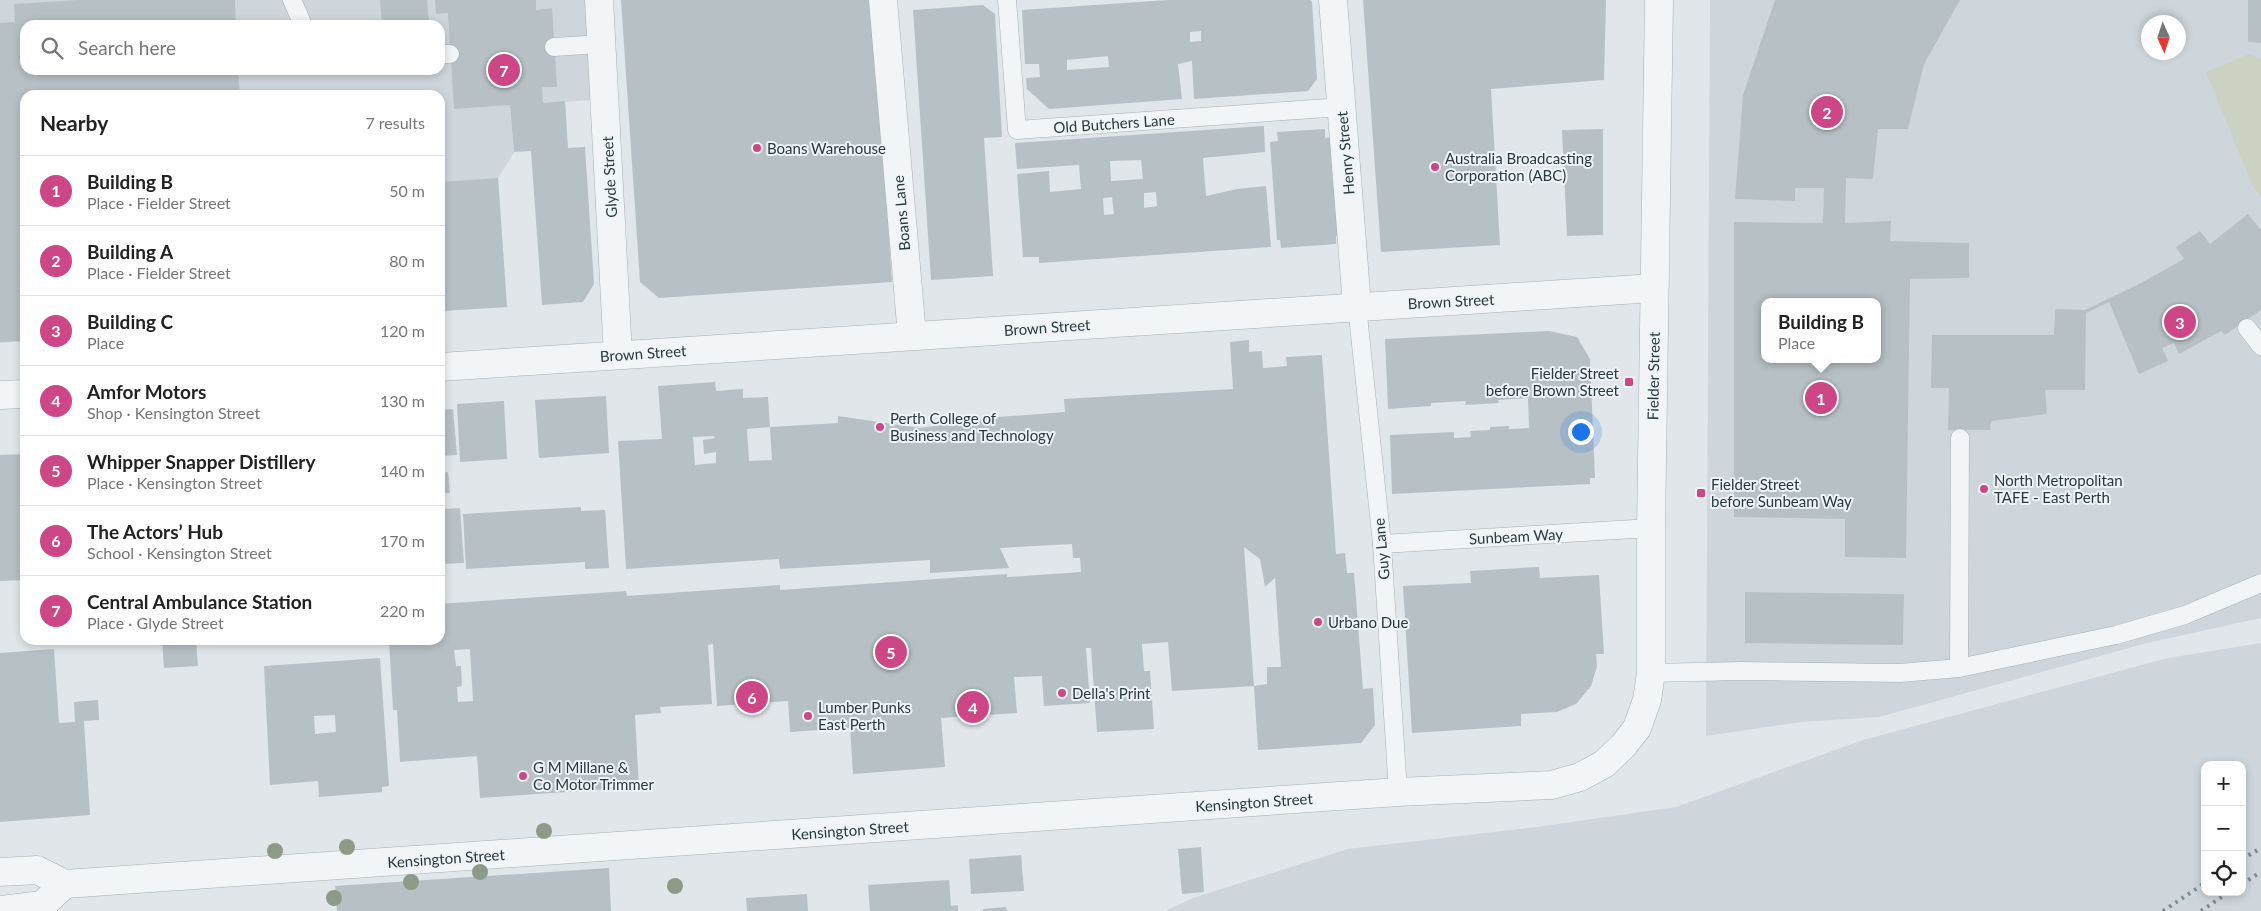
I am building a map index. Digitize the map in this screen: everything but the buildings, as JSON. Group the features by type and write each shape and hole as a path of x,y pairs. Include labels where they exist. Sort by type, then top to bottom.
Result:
{"street":[{"name":"Glyde Street","path":"599,0 618,355"},
{"name":"Boans Lane","path":"883,0 912,336"},
{"name":"Henry Street","path":"1333,0 1357,306"},
{"name":"Fielder Street","path":"1623,746 1637,728 1648,700 1651,673 1651,528 1659,0"},
{"name":"Brown Street","path":"445,366 1654,288"},
{"path":"0,396 20,394"},
{"name":"Kensington Street","path":"65,884 1398,792 1552,785 1580,777 1604,764 1623,746"},
{"path":"0,872 37,870 65,884 42,905 0,910"}],"lane":[{"path":"292,0 301,20"},
{"name":"Old Butchers Lane","path":"1006,0 1016,130 1342,108"},
{"path":"554,47 602,44"},
{"name":"Guy Lane","path":"1357,306 1382,544 1398,792"},
{"path":"2247,328 2261,346"},
{"path":"1959,668 1960,438"},
{"name":"Sunbeam Way","path":"1382,544 1651,528"},
{"path":"1651,673 1733,671 1900,672 1959,668 2116,635 2159,623 2185,615 2261,583"}],"shaded area":[{"path":"0,0 599,0 604,99 510,106 514,152 498,178 507,307 445,311 445,90 20,90 20,341 0,343"},
{"name":"North Metropolitan TAFE - East Perth","path":"1710,0 2261,0 2261,618 2147,643 1879,717 1801,722 1706,736"},
{"path":"2261,643 2261,911 1165,911 1193,898 1348,849 1537,827 1676,807 1863,740 2168,658"}],"green space":[{"path":"2249,54 2261,59 2261,197 2253,187 2206,72"}],"railway":[{"path":"2246,857 2261,848"},
{"path":"2246,881 2261,872"},
{"path":"2163,911 2201,886"},
{"path":"2201,911 2223,896"}],"place":[{"name":"Central Ambulance Station","path":"504,70"},
{"name":"Building A","path":"1827,112"},
{"name":"Boans Warehouse","path":"757,148"},
{"name":"Australia Broadcasting Corporation (ABC)","path":"1435,167"},
{"name":"Building C","path":"2180,322"},
{"name":"Fielder Street before Brown Street","path":"1629,382"},
{"name":"Building B","path":"1821,398"},
{"name":"Perth College of Business and Technology","path":"880,427"},
{"name":"North Metropolitan TAFE - East Perth","path":"1984,489"},
{"name":"Fielder Street before Sunbeam Way","path":"1701,493"},
{"name":"Urbano Due","path":"1318,622"},
{"name":"Whipper Snapper Distillery","path":"891,652"},
{"name":"Della's Print","path":"1062,693"},
{"name":"The Actors’ Hub","path":"752,697"},
{"name":"Amfor Motors","path":"973,707"},
{"name":"Lumber Punks East Perth","path":"808,716"},
{"name":"G M Millane & Co Motor Trimmer","path":"523,776"}]}
